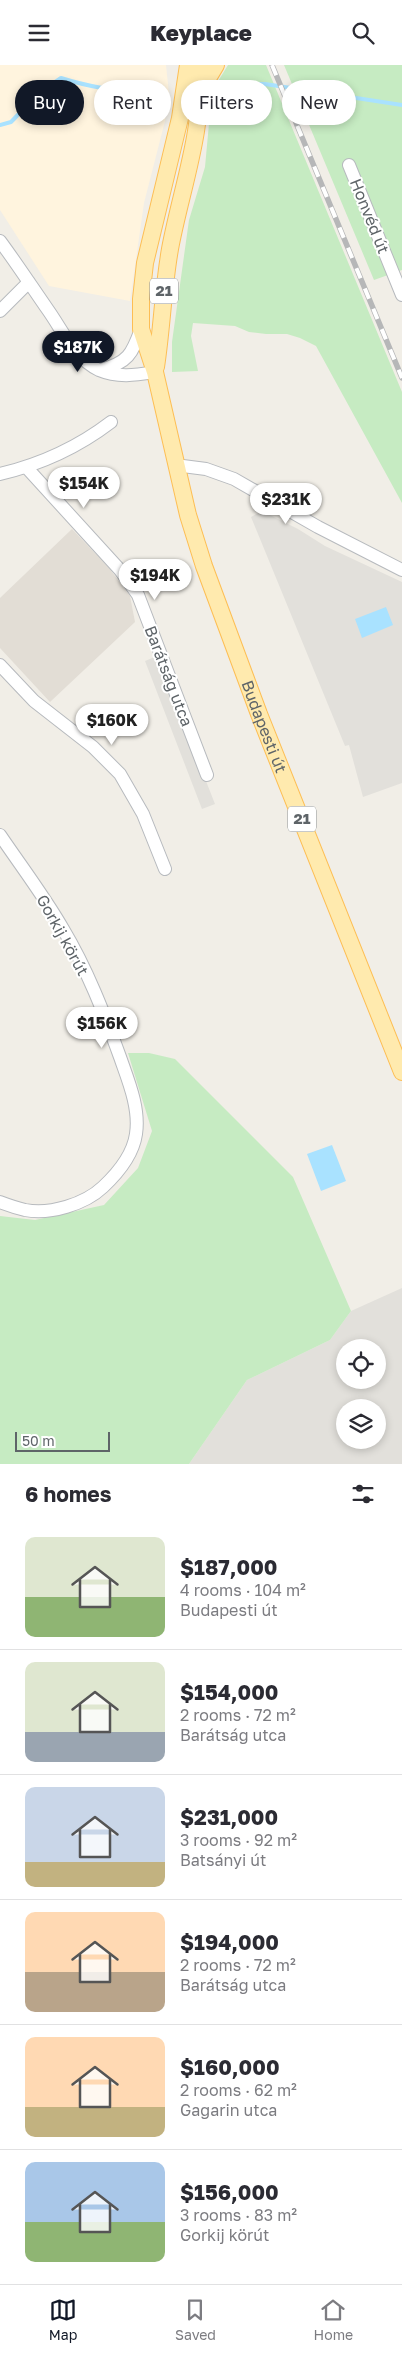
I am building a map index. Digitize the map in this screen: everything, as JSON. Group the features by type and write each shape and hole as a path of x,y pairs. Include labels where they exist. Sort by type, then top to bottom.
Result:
{"main road":[{"name":"Budapesti út","path":"188,65 172,154 157,206 145,263 141,299 142,329 155,372 175,465 201,558 229,637 402,1072"},
{"name":"21","path":"199,65 200,80"},
{"path":"207,80 216,65"},
{"name":"21","path":"155,372 162,328 164,285 178,211 190,162 196,125"}],"street":[{"name":"Honvéd út","path":"349,165 402,295"},
{"path":"0,241 65,337 85,361 100,370 124,376 155,372"},
{"path":"0,311 29,282"},
{"name":"Budapesti út","path":"100,370 113,367 132,353 142,329"},
{"path":"0,473 27,467 67,451 111,422"},
{"path":"175,465 206,469 234,479 318,527 402,570"},
{"name":"Barátság utca","path":"27,467 120,570 138,595 207,775"},
{"path":"0,665 34,701 92,747 120,775 142,814 165,869"},
{"name":"Gorkij körút","path":"0,835 38,889 76,954 102,1011 125,1071 137,1119 132,1149 124,1163 116,1175 90,1197 42,1211 27,1210 0,1202"}],"shaded area":[{"path":"0,65 166,65 168,80 94,80 94,125 164,125 144,203 130,301 49,286 0,210"},
{"path":"262,511 298,529 325,546 402,582 402,783 363,797 349,745 345,746 251,517"},
{"path":"72,529 109,568 130,596 135,622 50,702 0,648 0,598"},
{"path":"157,656 215,804 202,809 145,661"},
{"path":"402,1288 402,1464 189,1464 247,1380 330,1340 351,1311"}],"green space":[{"path":"228,65 266,65 282,103 282,125 291,125 402,392 402,503 316,346 287,334 266,334 249,332 235,326 193,323 191,336 198,371 172,372 172,342 189,220 205,167 209,125 272,125 272,80 219,80"},
{"path":"284,65 402,65 402,270 374,280 309,125 356,125 356,80 290,80"},
{"path":"128,1053 149,1053 175,1059 293,1177 351,1311 330,1340 247,1380 189,1464 0,1464 0,1216 35,1220 104,1205 138,1168 152,1131"}],"water":[{"path":"386,607 393,625 362,638 355,619"},
{"path":"332,1145 346,1181 321,1191 307,1154"}],"waterway":[{"path":"0,125 11,122 39,93 61,78 94,86"},
{"path":"272,85 402,105"}],"railway":[{"path":"272,65 402,378"}]}
